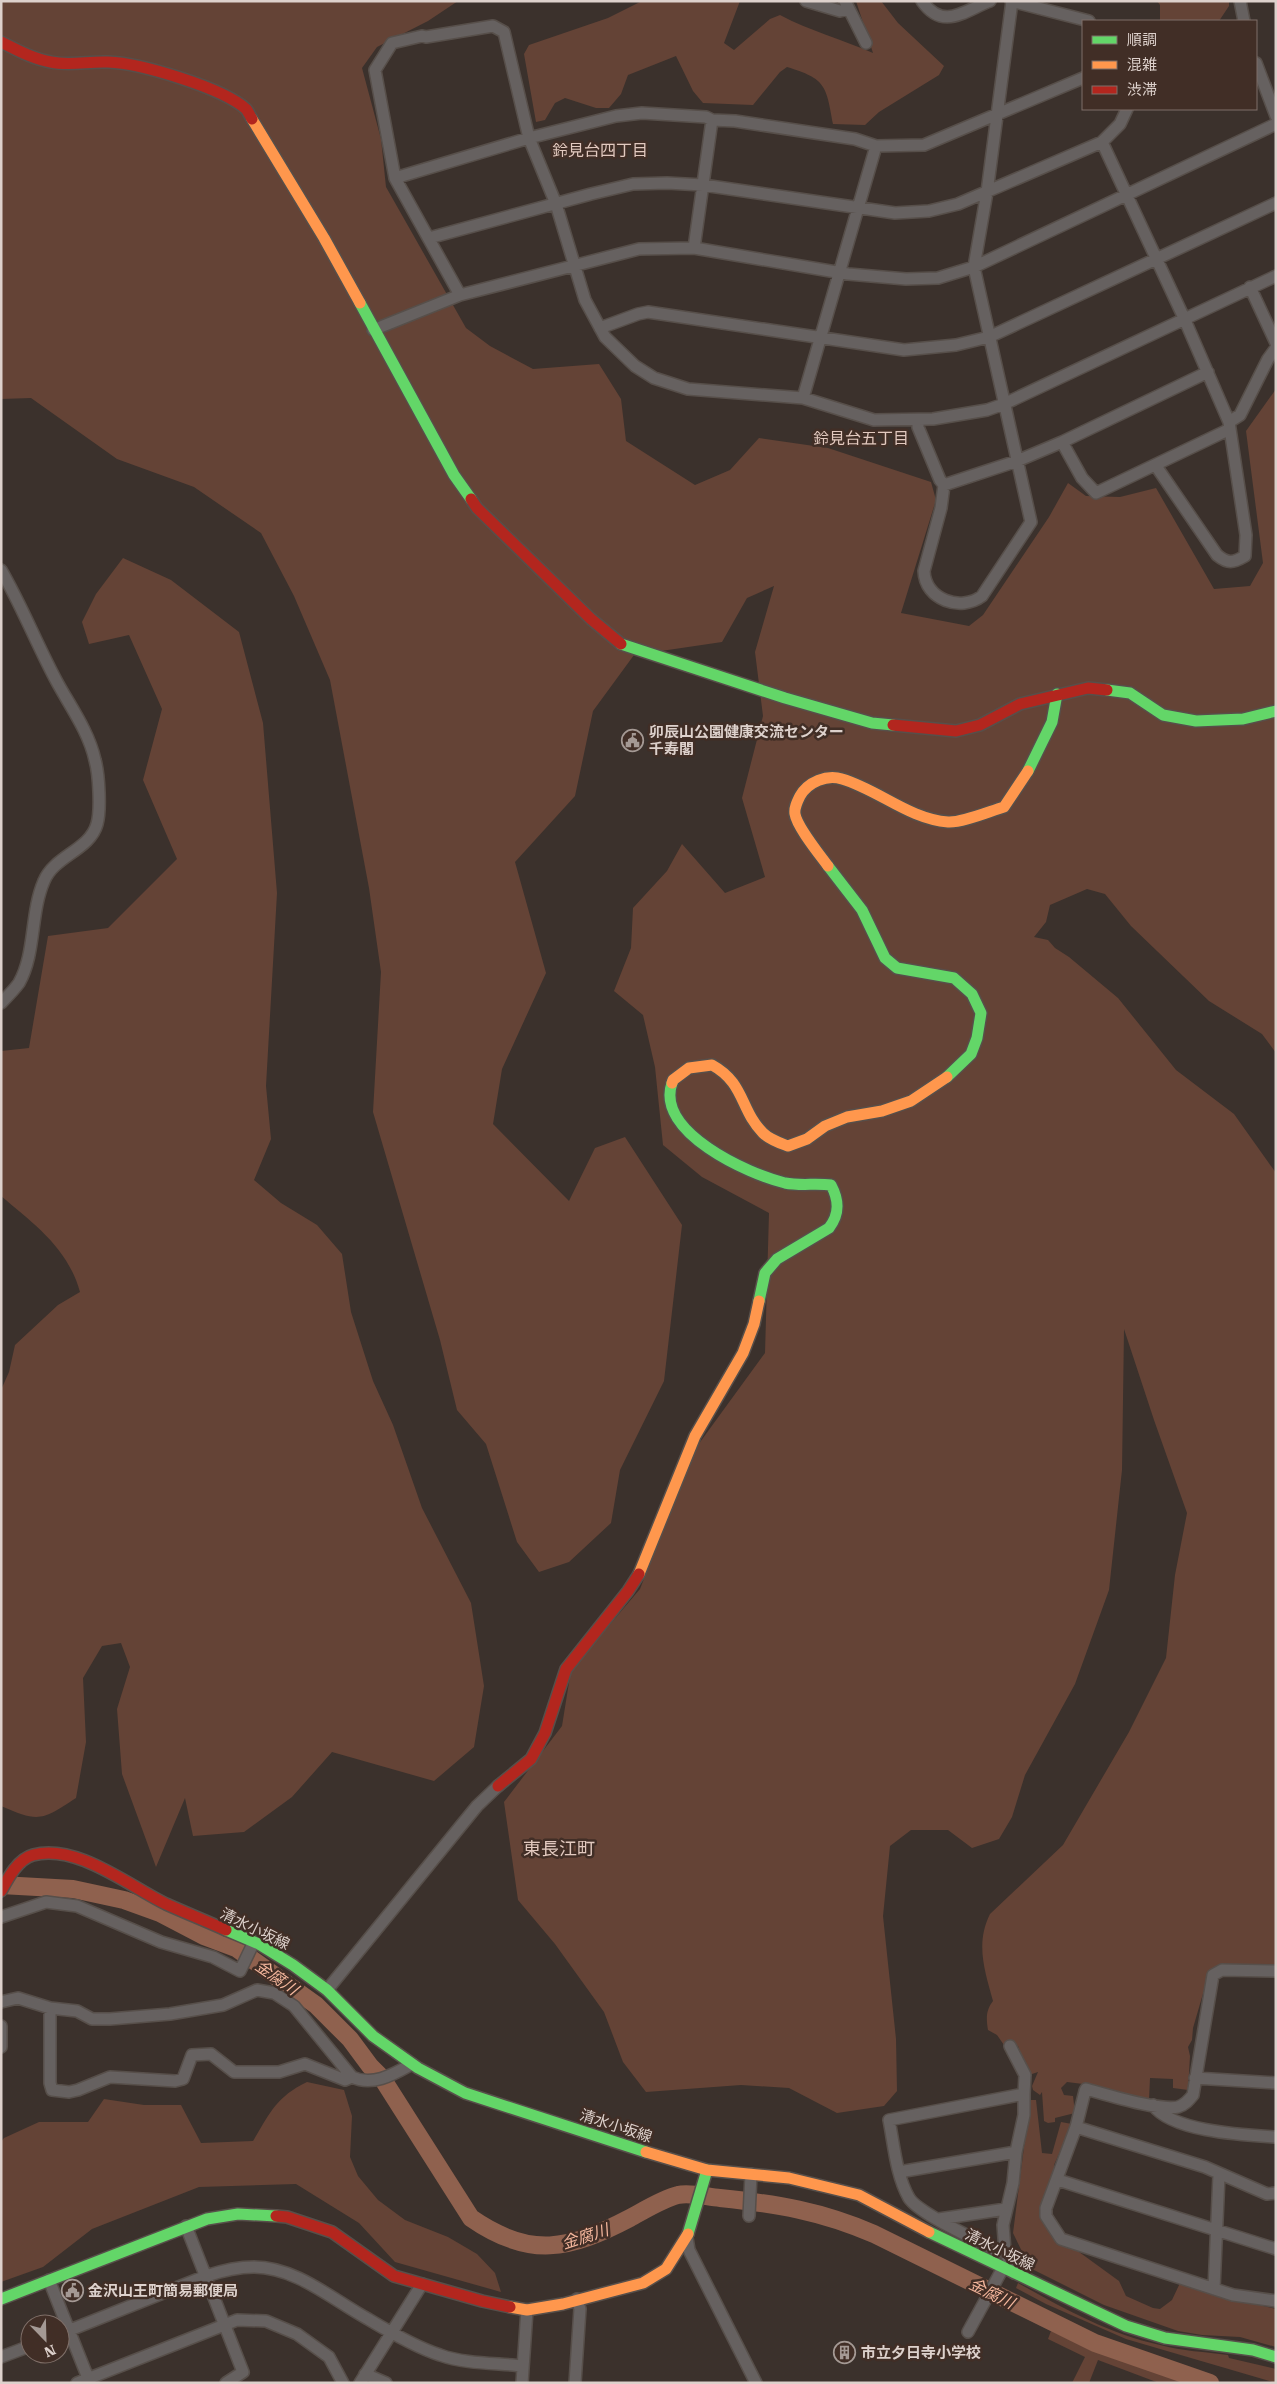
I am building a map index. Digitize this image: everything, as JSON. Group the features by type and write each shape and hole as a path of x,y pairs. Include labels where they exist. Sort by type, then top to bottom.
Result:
{"street":[{"path":"806,1 840,11 847,5 866,43"},
{"path":"922,1 930,13 946,18 961,15 990,1"},
{"path":"918,420 918,427 940,480 944,485 941,508 924,571 924,581 934,594 943,600 974,602 982,596 1030,522 974,267 987,192 1011,1 1085,20"},
{"path":"1240,1 1244,20"},
{"path":"460,295 395,178 375,70 392,44 422,36 426,37 493,26 504,32 529,138 556,204 585,300 605,338 635,366 654,378 688,389 803,398 874,420 918,420 951,416 1004,404 1276,276"},
{"path":"1,42 34,59 67,64 113,62 164,72 193,81 227,97 246,109 324,238 440,452 477,508 591,619 623,646 785,698 872,723 899,727 956,731 980,725 1020,704 1088,688 1130,694 1163,715 1196,721 1243,719 1276,711"},
{"path":"1257,66 1276,116"},
{"path":"395,178 529,138 616,116 642,114 706,117 712,120 735,121 855,139 876,146 924,145 1082,78"},
{"path":"428,238 633,184 667,182 703,185 895,213 929,212 958,204 1102,142 1120,124 1127,110"},
{"path":"694,248 712,120"},
{"path":"373,330 460,295 639,249 694,248 838,272 914,279 938,278 974,267 1128,196 1276,124"},
{"path":"1102,142 1157,258 1230,426 1246,534 1245,556 1233,563 1225,561 1217,555 1156,466"},
{"path":"803,398 876,146"},
{"path":"600,328 648,312 820,336 904,350 956,346 989,336 1276,203"},
{"path":"1250,287 1276,343"},
{"path":"1062,442 1082,478 1096,493 1156,466 1230,426 1240,415 1268,359 1276,348"},
{"path":"944,485 1017,461 1062,442 1208,372"},
{"path":"1,570 56,681 79,721 95,759 98,798 97,824 90,836 53,866 44,879 36,902 26,965 18,984 1,1003"},
{"path":"327,1990 477,1806 531,1759 545,1733 566,1669 628,1591 644,1565 695,1436 743,1353 754,1324 765,1273 777,1259 829,1228 834,1222 838,1211 838,1197 831,1185 817,1183 792,1184 734,1164 705,1146 677,1118 668,1096 669,1086 676,1076 688,1068 710,1064 723,1071 732,1079 763,1134 788,1146 807,1139 825,1126 847,1117 882,1111 911,1101 951,1075 971,1054 977,1038 981,1013 972,994 954,978 898,968 885,958 862,910 850,891 811,843 796,815 802,792 820,778 840,778 931,819 951,822 1004,807 1015,793 1044,740 1057,712 1057,694"},
{"name":"清水小坂線","path":"1,1891 11,1872 31,1855 48,1852 66,1855 101,1868 166,1904 256,1944 327,1990 373,2036 412,2064 465,2093 598,2138 708,2170 750,2179 789,2178 859,2195 1003,2268 1126,2326 1165,2338 1228,2346 1276,2357"},
{"path":"1,1917 46,1902 77,1906 161,1942 213,1957 240,1971 256,1944"},
{"path":"1276,1971 1222,1970 1213,1975 1193,2095 1184,2104 1178,2107 1153,2105 1086,2089 1076,2127 1058,2180 1046,2208 1046,2216 1061,2239 1214,2289 1276,2301"},
{"path":"1,2002 18,1998 50,2008 77,2011 92,2019 110,2019 170,2014 223,2005 257,1990 274,1993 294,2006 356,2079"},
{"path":"50,2008 50,2083 52,2090 68,2092 78,2090 110,2077 175,2081 183,2078 192,2055 204,2053 211,2054 234,2072 280,2072 305,2064 345,2080 356,2079 368,2082 389,2076 412,2064"},
{"path":"1,2026 1,2048"},
{"path":"1010,2046 1025,2075 1024,2114 1016,2152 1013,2183 1003,2224 1004,2251 1014,2273"},
{"path":"1195,2078 1276,2083"},
{"path":"1004,2251 998,2251 939,2219 910,2200 899,2172 889,2120 1024,2094"},
{"path":"1153,2105 1157,2111 1172,2120 1222,2133 1276,2137"},
{"path":"1076,2127 1205,2167 1219,2175 1267,2194 1276,2193"},
{"path":"899,2172 1016,2152"},
{"path":"1,2299 186,2226 207,2219 238,2214 287,2217 332,2232 394,2276 527,2310 643,2283 666,2270 687,2238 708,2170"},
{"path":"1214,2289 1219,2175"},
{"path":"749,2216 750,2179"},
{"path":"1058,2180 1276,2249"},
{"path":"939,2219 1006,2209"},
{"path":"186,2226 243,2372 226,2383"},
{"path":"687,2238 689,2250 756,2383"},
{"path":"70,2330 206,2276 224,2270 255,2267 283,2273 319,2290 368,2320 438,2354 453,2359 523,2366"},
{"path":"968,2332 1003,2268"},
{"path":"49,2280 59,2314"},
{"path":"386,2383 363,2378 422,2284"},
{"path":"575,2383 580,2308 577,2299"},
{"path":"522,2383 527,2310"},
{"path":"77,2383 89,2380 237,2320 266,2321 297,2334 329,2357 343,2383"},
{"path":"70,2344 89,2380"},
{"path":"1,2358 20,2350"}],"shaded area":[{"path":"1,1 458,1 428,21 377,47 362,68 381,139 386,187 466,328 490,346 533,369 599,364 621,399 626,441 695,485 730,470 759,438 828,448 931,482 936,500 901,613 969,626 983,615 1049,517 1068,483 1086,496 1120,497 1156,488 1214,589 1250,586 1263,563 1246,431 1276,389 1276,1053 1262,1034 1209,1001 1131,926 1105,894 1087,889 1050,905 1046,922 1034,937 1048,940 1055,948 1069,957 1118,998 1176,1070 1234,1114 1276,1173 1276,1967 1220,1964 1209,1973 1193,2028 1192,2040 1188,2047 1190,2056 1188,2090 1173,2088 1173,2079 1150,2078 1149,2100 1099,2086 1067,2082 1061,2088 1064,2095 1073,2096 1075,2113 1055,2118 1055,2122 1048,2123 1044,2121 1042,2092 1040,2095 1033,2090 1032,2086 1038,2072 1029,2075 1018,2046 1004,2045 997,2035 988,2030 987,2022 987,2014 993,2001 982,1947 985,1925 990,1914 1063,1845 1129,1732 1166,1658 1175,1575 1187,1513 1124,1329 1122,1470 1109,1590 1075,1684 1025,1775 1012,1817 999,1839 972,1848 948,1830 911,1830 890,1846 883,1916 896,2039 897,2091 884,2106 837,2113 789,2088 741,2085 646,2092 623,2062 604,2012 555,1944 518,1900 504,1802 562,1726 571,1670 640,1589 695,1449 765,1353 769,1213 702,1177 663,1145 655,1067 643,1015 614,991 631,948 633,908 667,871 682,844 725,893 765,877 742,798 763,716 755,652 774,586 747,598 722,642 634,655 593,711 575,796 515,862 546,973 502,1069 493,1124 569,1201 595,1148 625,1137 682,1225 664,1381 620,1470 611,1523 569,1562 539,1572 517,1542 486,1444 457,1410 440,1340 373,1112 381,972 369,888 330,680 294,596 261,533 194,487 117,459 31,398 1,399"},
{"path":"642,1 740,1 724,43 734,50 770,19 780,15 873,53 856,1 881,1 898,23 944,66 939,75 879,112 865,125 833,124 826,92 822,85 810,75 787,67 780,72 753,105 703,103 693,91 676,56 628,75 621,94 609,108 596,108 565,98 555,103 545,120 536,122 524,54 529,45 608,18"},
{"path":"1157,1 1229,1 1229,6 1220,20 1160,20 1160,5"},
{"path":"123,558 171,580 239,632 263,723 277,893 266,1086 271,1139 254,1180 281,1203 317,1225 342,1254 351,1312 373,1381 393,1425 422,1508 471,1603 484,1686 474,1747 434,1781 332,1752 292,1797 244,1832 193,1836 185,1798 156,1867 122,1774 117,1709 130,1667 121,1643 102,1646 83,1678 86,1742 76,1798 48,1815 40,1817 24,1815 1,1806 1,1390 9,1372 15,1345 58,1305 80,1292 75,1276 58,1250 37,1227 1,1196 1,1051 29,1048 48,936 108,928 177,859 143,780 162,709 129,635 89,644 82,622 96,594"},
{"path":"307,2082 344,2090 352,2116 350,2157 358,2176 378,2200 405,2220 448,2237 477,2254 495,2273 501,2292 395,2262 359,2223 296,2184 199,2187 92,2229 43,2267 1,2282 1,2142 4,2138 39,2122 88,2122 104,2099 144,2105 181,2105 201,2143 253,2141 269,2114 281,2100"},
{"path":"1030,2100 1036,2100 1042,2153 1052,2154 1061,2122 1072,2124 1054,2165 1055,2168 1042,2211 1075,2249 1119,2281 1126,2296 1153,2308 1160,2309 1172,2300 1180,2283 1208,2293 1276,2309 1276,2347 1240,2337 1202,2335 1178,2331 1104,2305 1030,2268 1013,2233"},
{"path":"1018,2283 1069,2311 1141,2340 1185,2350 1228,2355 1229,2358 1276,2369 1276,2383 1126,2339 1046,2304 1016,2288"},
{"path":"1051,2331 1101,2353 1188,2383 1159,2383 1098,2360 1089,2383 1072,2383 1085,2357 1048,2339"}],"waterway":[{"name":"金腐川","path":"1,1885 73,1889 124,1900 160,1913 204,1936 236,1948 316,2005 350,2039 370,2066 382,2078 471,2218 492,2231 512,2240 531,2244 550,2245 568,2243 608,2229 660,2202 683,2194 761,2203 798,2210 817,2214 874,2234 1095,2343 1210,2383"}],"traffic: fast":[{"path":"360,303 454,475 471,499"},
{"path":"621,644 785,698 872,723 893,725"},
{"path":"1107,690 1130,693 1163,715 1196,721 1243,719 1276,711"},
{"path":"1028,771 1052,722 1057,694"},
{"path":"828,866 862,910 885,958 897,968 954,978 972,994 981,1013 977,1038 971,1054 947,1077"},
{"path":"672,1083 670,1101 677,1118 691,1134 708,1148 749,1170 769,1178 791,1184 831,1185 834,1191 837,1212 833,1223 829,1228 777,1259 765,1273 759,1301"},
{"path":"226,1930 259,1944 293,1965 327,1990 373,2036 418,2068 465,2093 646,2152"},
{"path":"688,2234 707,2170"},
{"path":"1,2299 207,2219 238,2214 276,2216"},
{"path":"929,2232 1126,2326 1165,2338 1253,2350 1276,2357"}],"traffic: slow":[{"path":"252,119 324,238 360,303"},
{"path":"828,866 804,833 795,814 795,807 803,791 818,780 824,778 842,779 869,790 920,816 934,820 954,822 1004,807 1028,771"},
{"path":"672,1083 673,1080 689,1068 712,1065 731,1080 750,1115 763,1133 788,1146 807,1139 825,1126 847,1117 882,1111 911,1101 947,1077"},
{"path":"639,1574 695,1436 743,1353 754,1324 759,1301"},
{"path":"646,2152 707,2170 789,2178 859,2195 929,2232"},
{"path":"510,2307 527,2310 563,2304 643,2283 666,2269 688,2234"}],"traffic: jam":[{"path":"1,42 44,61 65,64 122,63 180,78 201,85 235,101 246,109 252,119"},
{"path":"471,499 477,508 591,619 621,644"},
{"path":"893,725 956,731 980,725 1020,704 1088,688 1107,690"},
{"path":"498,1786 531,1759 545,1733 566,1669 628,1591 639,1574"},
{"path":"1,1891 14,1870 28,1857 50,1853 67,1855 102,1868 166,1904 226,1930"},
{"path":"276,2216 287,2217 332,2232 394,2276 510,2307"}],"place":[{"name":"卯辰山公園健康交流センター 千寿閣","path":"633,741"},
{"name":"金沢山王町簡易郵便局","path":"72,2291"},
{"name":"市立夕日寺小学校","path":"845,2353"}],"district":[{"name":"鈴見台四丁目","path":"600,150"},
{"name":"鈴見台五丁目","path":"861,438"},
{"name":"東長江町","path":"559,1849"}]}
